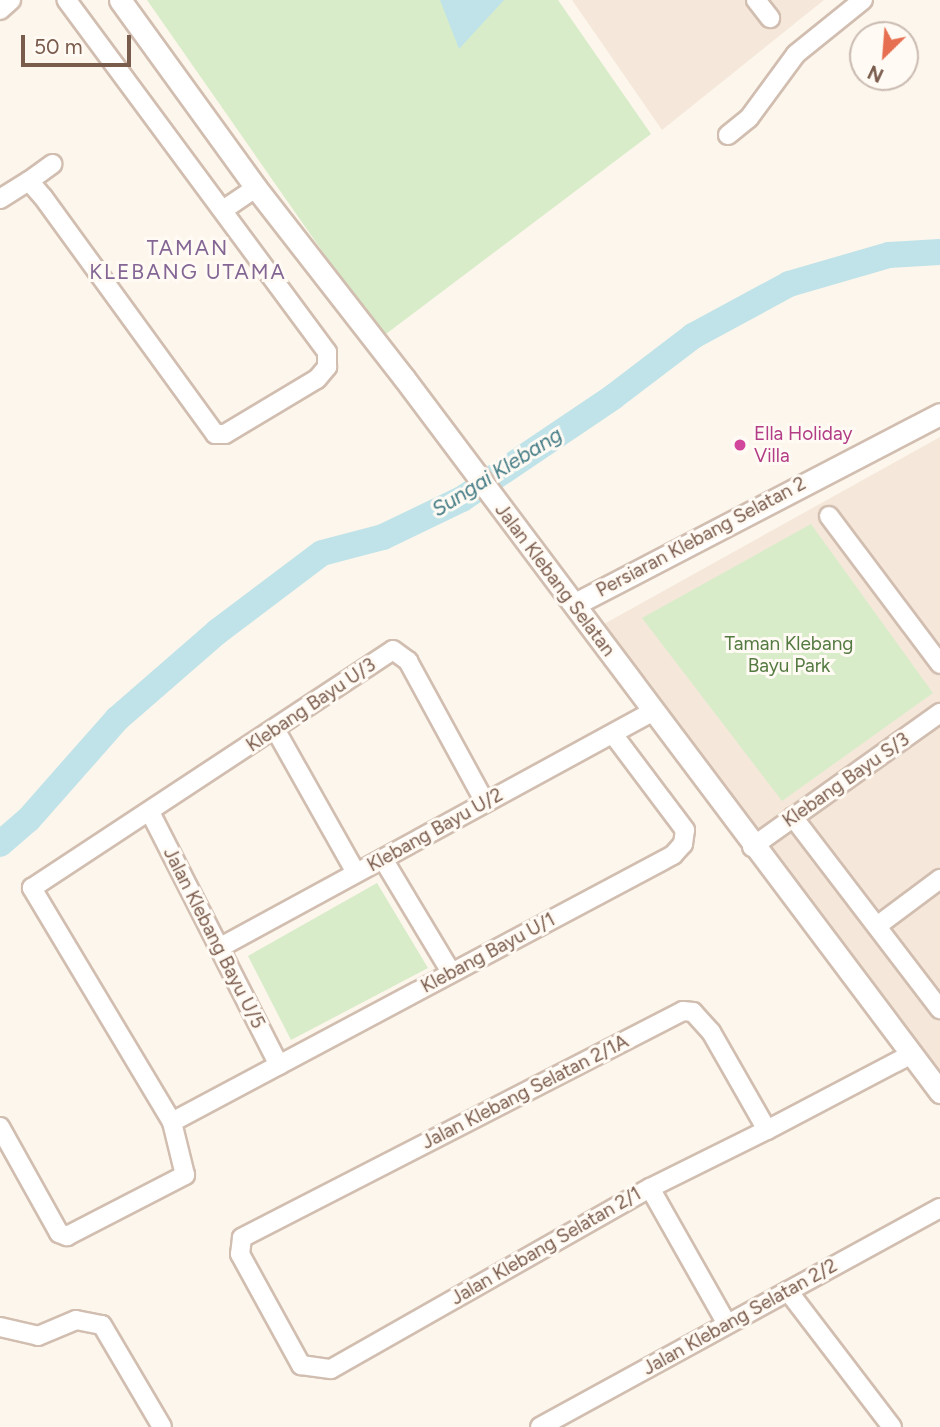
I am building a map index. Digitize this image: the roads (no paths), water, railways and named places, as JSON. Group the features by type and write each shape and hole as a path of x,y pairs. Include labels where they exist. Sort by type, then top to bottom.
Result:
{"street":[{"path":"0,10 11,0"},
{"path":"29,181 220,436 317,379 329,362 327,352 67,0"},
{"name":"Jalan Klebang Selatan","path":"120,0 256,188 575,604 752,847 940,1092"},
{"path":"756,0 769,18"},
{"path":"728,135 749,118 796,54 863,0"},
{"path":"0,199 52,164"},
{"path":"223,211 256,188"},
{"name":"Persiaran Klebang Selatan 2","path":"575,604 940,414"},
{"path":"829,516 940,664"},
{"name":"Klebang Bayu U/3","path":"150,812 393,650 400,652 485,802"},
{"name":"Klebang Bayu U/2","path":"219,948 652,712"},
{"name":"Klebang Bayu S/3","path":"752,847 940,713"},
{"path":"275,729 356,873"},
{"name":"Klebang Bayu U/1","path":"172,1122 673,855 683,844 685,830 613,734"},
{"path":"0,1127 59,1233 67,1236 181,1179 186,1168 172,1122 32,888 150,812"},
{"name":"Jalan Klebang Bayu U/5","path":"150,812 279,1065"},
{"path":"793,817 940,1009"},
{"path":"383,859 451,972"},
{"path":"877,926 940,879"},
{"name":"Jalan Klebang Selatan 2/1A","path":"239,1246 242,1238 683,1012 693,1012 711,1032 767,1130"},
{"name":"Jalan Klebang Selatan 2/1","path":"239,1246 301,1365 331,1368 650,1188 912,1054"},
{"path":"650,1188 727,1324"},
{"name":"Jalan Klebang Selatan 2/2","path":"540,1427 940,1208"},
{"path":"788,1291 892,1427"},
{"path":"0,1327 38,1336 76,1320 102,1325 162,1427"}],"water":[{"path":"440,0 504,0 459,49"}],"waterway":[{"name":"Sungai Klebang","path":"0,844 28,820 117,719 217,632 322,553 383,537 462,499 613,397 693,336 789,284 889,255 940,252"}],"place":[{"name":"Ella Holiday Villa","path":"740,445"}],"district":[{"name":"TAMAN KLEBANG UTAMA","path":"188,260"}],"park label":[{"name":"Taman Klebang Bayu Park","path":"789,655"}]}
